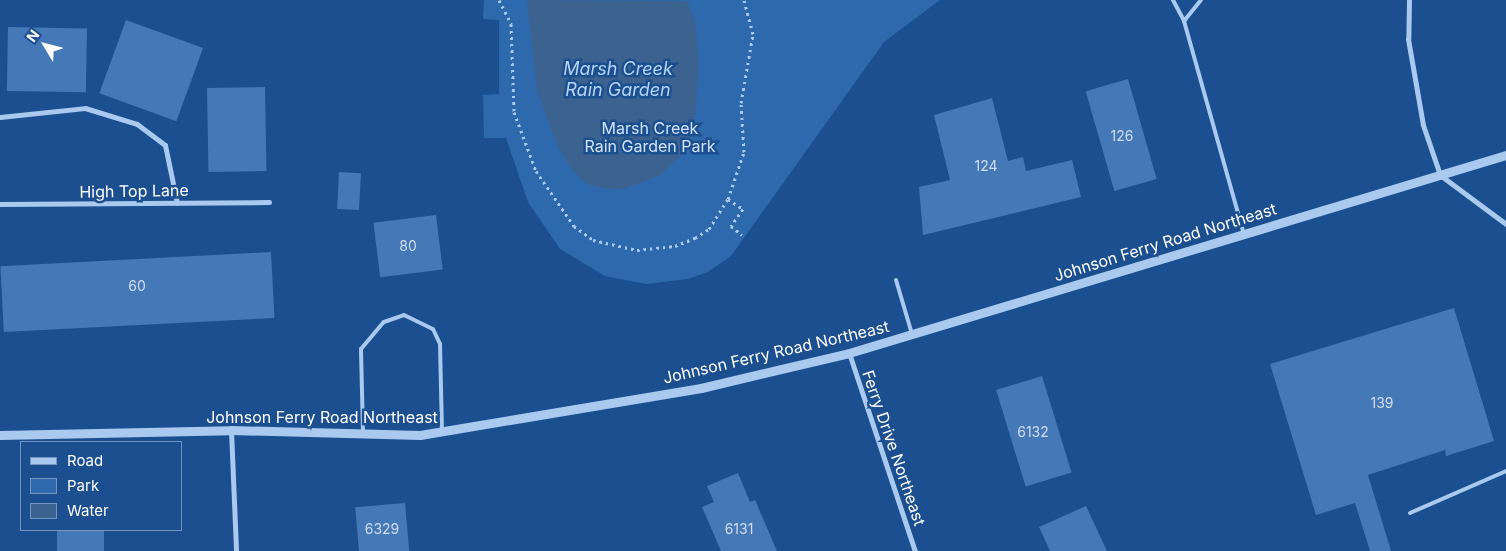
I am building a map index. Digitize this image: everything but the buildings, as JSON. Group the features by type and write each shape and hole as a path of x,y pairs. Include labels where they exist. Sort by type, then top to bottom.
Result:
{"street":[{"path":"1409,0 1408,40 1423,124 1440,175 1506,224"},
{"path":"0,116 85,108 138,124 165,145 177,203"},
{"name":"Johnson Ferry Road Northeast","path":"0,435 231,430 363,435 442,433 701,388 849,353 1506,155"},
{"name":"High Top Lane","path":"0,204 268,202"},
{"name":"Ferry Drive Northeast","path":"849,353 915,551"},
{"path":"231,430 236,551"}],"lane":[{"path":"1174,0 1184,21 1244,234"},
{"path":"1184,21 1201,0"},
{"path":"896,280 912,334"},
{"path":"363,435 361,349 384,322 404,315 433,328 440,344 442,433"},
{"path":"1410,512 1506,471"}],"path":[{"path":"499,0 511,24 514,112 536,170 574,226 592,240 615,247 675,246 709,229 728,199 744,152 741,103 753,34 744,0"},
{"path":"728,199 743,209 731,226 742,235"}],"green space":[{"name":"Marsh Creek Rain Garden Park","path":"484,0 940,0 884,42 731,256 708,272 688,279 646,284 605,276 560,249 528,202 506,138 484,138 483,95 499,94 499,20 483,19"}],"water":[{"name":"Marsh Creek Rain Garden","path":"527,0 687,1 695,20 699,65 695,119 685,152 660,175 624,189 603,188 586,184 571,168 557,145 537,91"}]}
